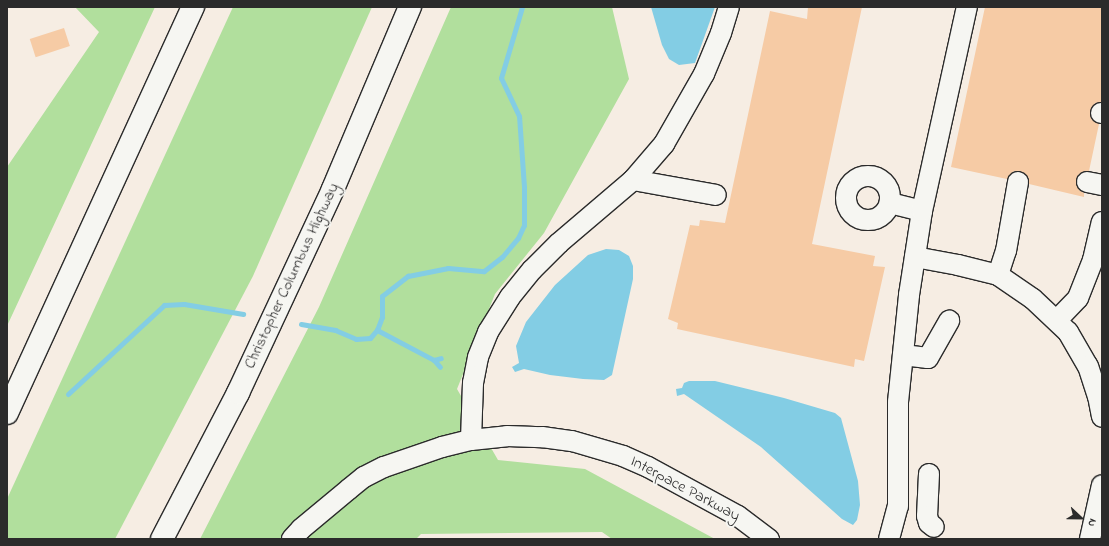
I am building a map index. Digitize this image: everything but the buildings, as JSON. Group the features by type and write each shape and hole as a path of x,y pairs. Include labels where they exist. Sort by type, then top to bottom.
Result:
{"highway":[{"path":"7,413 193,7"},
{"name":"Christopher Columbus Highway","path":"162,539 238,393 333,189 410,7"}],"street":[{"path":"471,440 473,383 478,357 488,332 510,296 559,243 633,180 664,144 704,74 722,33 729,7"},
{"path":"889,539 898,506 898,402 914,257 922,211 967,7"},
{"path":"633,180 716,195"},
{"path":"998,275 1006,251 1018,182"},
{"path":"890,203 922,211"},
{"path":"1057,320 1078,298 1093,260 1102,222"},
{"path":"914,257 958,265 998,275 1014,285 1057,320 1068,332 1088,366 1098,396 1102,417"},
{"path":"903,355 928,358 949,321"},
{"name":"Interpace Parkway","path":"292,539 301,529 364,477 391,465 442,447 471,440 507,436 542,437 572,441 623,456 648,467 738,516 768,539"},
{"path":"929,474 927,516 929,523 934,527"},
{"path":"1090,539 1102,484"}],"green space":[{"path":"75,7 155,7 7,326 7,167 99,32"},
{"path":"233,7 372,7 253,276 115,539 7,539 7,499"},
{"path":"451,7 612,7 629,79 544,233 495,294 457,389 498,460 585,469 715,539 612,539 602,532 421,534 416,539 200,539 319,307"}],"water":[{"path":"651,7 715,7 695,63 679,65 669,59 662,45"},
{"path":"606,249 619,250 629,256 633,266 633,279 612,375 604,380 550,375 524,369 515,372 512,367 519,363 516,346 526,322 555,285 588,255"},
{"path":"689,381 715,381 784,398 835,413 841,418 858,481 860,505 857,520 853,525 842,519 761,447 684,394 677,396 676,389 682,388 684,383"}],"waterway":[{"path":"301,324 335,330 356,339 370,338 377,330 382,317 382,296 408,276 448,268 484,271 502,257 518,238 524,225 524,187 519,116 501,78 522,7"},
{"path":"68,394 164,305 184,304 243,314"},
{"path":"377,330 434,360 441,358"},
{"path":"434,360 440,367"}]}
